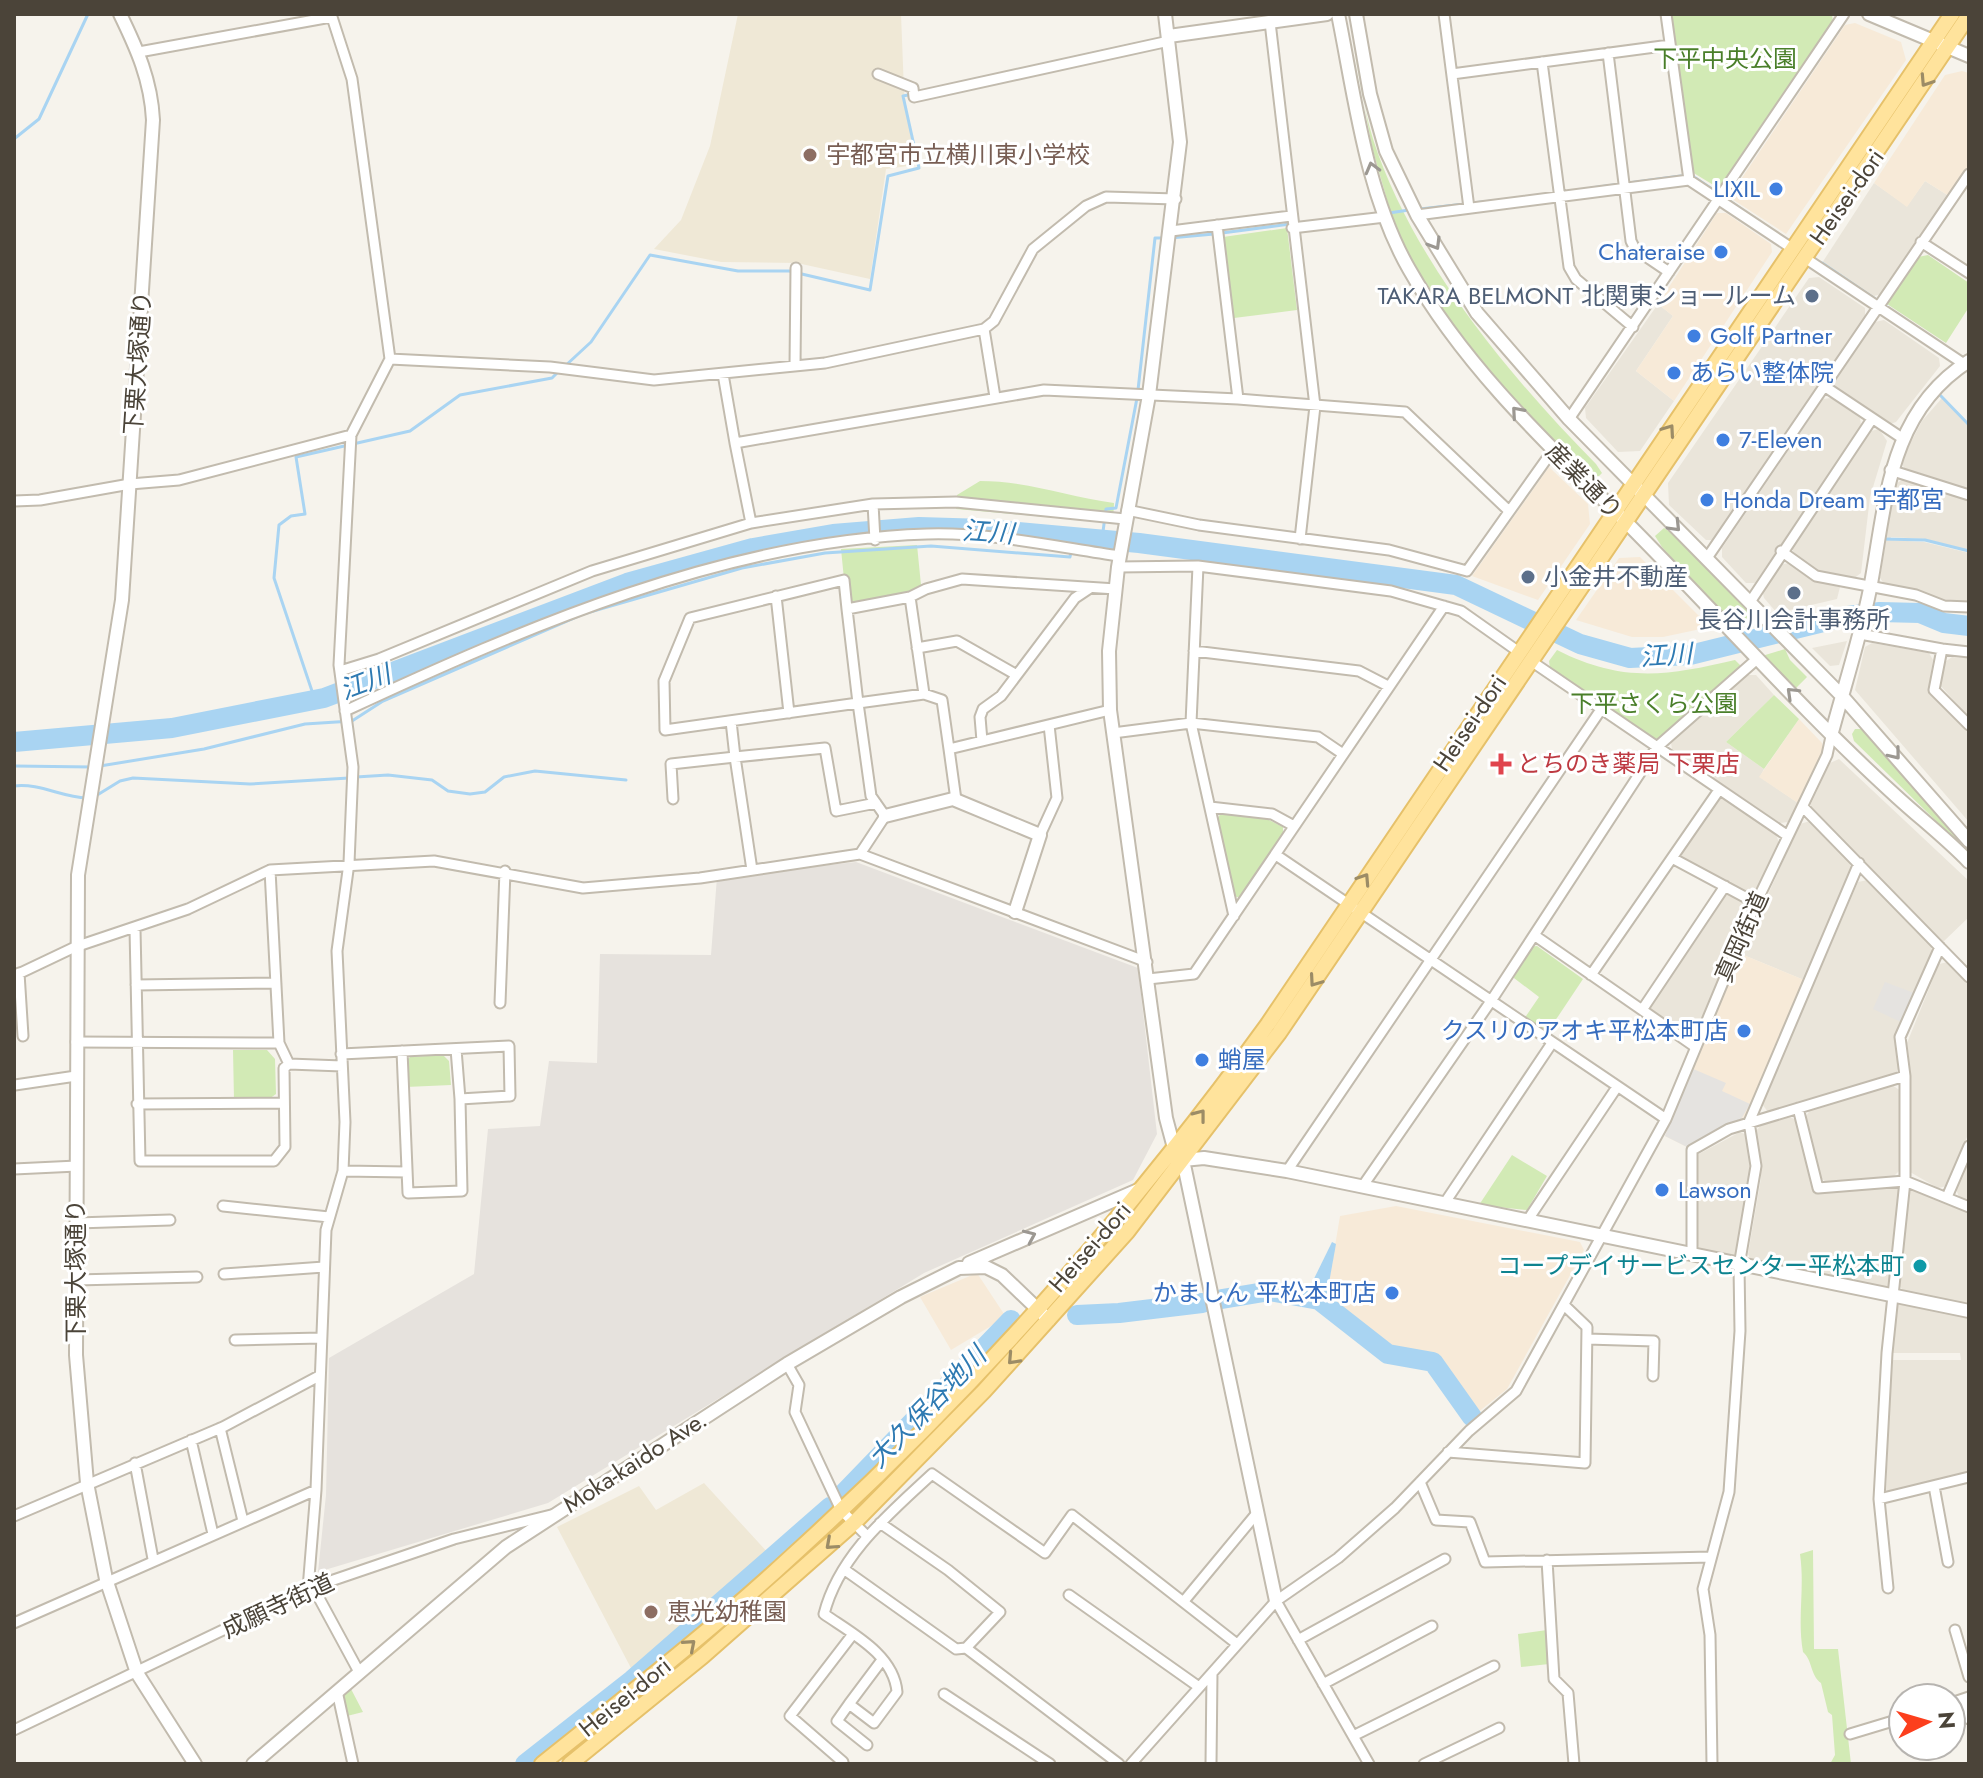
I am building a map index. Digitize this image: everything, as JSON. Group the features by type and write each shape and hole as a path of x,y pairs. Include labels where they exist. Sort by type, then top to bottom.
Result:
{"main road":[{"name":"Heisei-dori","path":"1940,44 1952,14"},
{"name":"Heisei-dori","path":"542,1764 679,1654 841,1510 964,1387 1138,1190 1178,1154 1245,1081 1362,913 1537,638 1562,616 1645,496 1799,253 1940,44 1969,15"},
{"name":"Heisei-dori","path":"1537,638 1546,611 1614,511 1799,253"},
{"name":"Heisei-dori","path":"570,1764 703,1656 854,1523 1049,1320 1127,1232 1348,904 1525,656"}],"street":[{"name":"下栗大塚通り","path":"120,14 139,52 151,91 153,120 122,600 78,875 75,947 79,1424 106,1579 137,1673 195,1764"},
{"path":"1165,14 1180,142 1176,199 1149,395 1119,559 1109,651 1110,710 1166,1118 1178,1154 1276,1601 1369,1764"},
{"path":"878,74 913,88 914,97 1169,39 1327,14"},
{"name":"産業通り","path":"1338,14 1359,119 1385,217 1408,269 1455,339 1553,450 1727,630 1897,797 1969,862"},
{"name":"産業通り","path":"1356,14 1370,94 1386,151 1417,215 1477,313 1569,419 1842,696"},
{"path":"1444,14 1469,208"},
{"path":"1666,14 1689,180"},
{"path":"1569,419 1844,14"},
{"path":"1869,14 1969,56"},
{"path":"139,52 331,16 352,79 390,359 351,435 340,671 353,767 349,863 337,951 343,1171 329,1217 324,1267 310,1588 359,1672"},
{"path":"1270,22 1315,406 1300,539"},
{"path":"1452,74 1670,45"},
{"path":"1608,53 1624,187 1635,249 1669,272"},
{"path":"1542,62 1569,267 1576,279 1633,327"},
{"path":"1707,558 1969,174"},
{"path":"1417,215 1689,180 1967,363 1929,396 1902,438 1890,470 1869,593"},
{"path":"390,359 550,367 654,380 795,366 984,329 994,321 1033,249 1086,206 1106,197 1176,199"},
{"path":"1171,231 1291,216"},
{"path":"1292,228 1385,217"},
{"path":"1217,225 1238,399"},
{"path":"1921,242 1969,273"},
{"path":"795,366 796,268"},
{"path":"984,329 995,397"},
{"path":"723,374 751,523"},
{"path":"1824,386 1902,438"},
{"path":"735,443 1044,390 1238,399 1405,412 1509,511"},
{"path":"1750,602 1781,551 1872,419"},
{"path":"14,501 179,480 351,435"},
{"path":"340,671 379,659 592,571 751,523 873,504 956,502 1199,525 1389,550 1467,571 1553,450"},
{"path":"1890,470 1969,495"},
{"path":"873,504 875,540"},
{"path":"345,710 626,593 776,551 844,539 875,540 927,534 967,536 1119,559 1391,591 1461,611 1788,836"},
{"path":"1781,551 1816,576 1869,593 1916,595 1944,606 1969,607"},
{"path":"1198,566 1191,723 1234,916"},
{"path":"847,609 910,597 962,579 1116,589"},
{"path":"885,816 871,796 858,703 844,580 690,618 664,681 665,730 789,713 858,703 924,694 942,700 956,800"},
{"path":"982,741 980,717 983,709 1001,696 1075,598 1090,588"},
{"name":"真岡街道","path":"1131,1764 1276,1601 1338,1558 1516,1391 1666,1119 1756,903 1827,755 1869,593"},
{"path":"776,596 789,713"},
{"path":"910,597 924,694"},
{"path":"1148,979 1194,974 1444,606"},
{"path":"1861,631 1969,652"},
{"path":"917,648 957,641 1015,674"},
{"path":"1942,649 1934,690 1969,725"},
{"path":"1194,651 1359,671 1388,686"},
{"path":"1362,1187 1491,1001 1657,747 1754,657"},
{"path":"1842,696 1969,841"},
{"path":"1287,1171 1602,708"},
{"path":"949,749 1110,710"},
{"path":"731,721 752,870"},
{"path":"1113,733 1191,723 1318,737 1343,754"},
{"path":"1015,912 1040,835 1057,798 1049,725"},
{"path":"673,799 671,764 825,748 836,811 876,803"},
{"path":"1591,975 1719,790"},
{"path":"860,854 885,816 956,800 1040,835"},
{"path":"1210,807 1272,814 1294,826"},
{"path":"1803,807 1969,977"},
{"path":"23,1036 18,1014 17,974 75,947 188,909 270,870 349,863 434,861 505,871 583,888 752,870 860,854 1147,962"},
{"path":"1276,855 1666,1119"},
{"path":"1672,858 1756,903"},
{"path":"1712,1764 1710,1635 1703,1589 1729,1492 1740,1331 1739,1266 1756,1166 1749,1122 1859,863"},
{"path":"270,870 279,1043 289,1064"},
{"path":"500,1003 505,871"},
{"path":"1642,1010 1725,886"},
{"path":"135,929 140,1161 274,1161 285,1147 284,1068 289,1064 342,1066"},
{"path":"1534,935 1694,1046"},
{"path":"1888,1588 1879,1499 1887,1353 1905,1181 1905,1076 1900,1037 1940,947"},
{"path":"136,985 276,983"},
{"path":"76,1042 279,1043"},
{"path":"1444,1204 1552,1043"},
{"path":"341,1054 509,1046 510,1096 460,1099"},
{"path":"402,1051 408,1193 462,1191 456,1049"},
{"path":"15,1085 76,1076"},
{"path":"1692,1255 1692,1150 1749,1122 1905,1076"},
{"path":"1527,1221 1617,1087"},
{"path":"137,1104 284,1103"},
{"path":"1798,1108 1818,1188 1905,1181 1969,1207"},
{"path":"1947,1197 1969,1146"},
{"path":"1178,1154 1287,1171 1969,1311"},
{"path":"14,1169 77,1166"},
{"path":"343,1171 407,1172"},
{"name":"Moka-kaido Ave.","path":"253,1764 449,1592 554,1514 787,1364 901,1297 959,1268 1138,1190"},
{"path":"223,1206 329,1217"},
{"path":"77,1223 170,1220"},
{"path":"959,1268 974,1266 994,1270 1049,1320"},
{"path":"224,1274 324,1267"},
{"path":"76,1280 197,1277"},
{"path":"1448,1452 1585,1463 1587,1327 1564,1305"},
{"path":"235,1340 321,1338"},
{"path":"1587,1339 1654,1341 1653,1376"},
{"path":"787,1364 799,1385 795,1412 841,1510 866,1535"},
{"path":"15,1513 220,1428 319,1376"},
{"path":"220,1428 243,1521"},
{"path":"191,1440 213,1534"},
{"path":"135,1463 153,1559"},
{"path":"849,1704 874,1723 897,1692 896,1680 880,1652 824,1614 828,1597 866,1535 932,1474 1045,1553 1072,1515 1237,1644"},
{"path":"1879,1499 1969,1477"},
{"path":"1420,1482 1436,1520 1470,1522 1485,1562 1711,1557"},
{"path":"1934,1486 1948,1562"},
{"path":"14,1623 106,1579 316,1490"},
{"path":"1184,1601 1257,1513"},
{"name":"成願寺街道","path":"14,1730 310,1588 454,1539 554,1514"},
{"path":"845,1570 956,1649 966,1648 1000,1612 948,1570 880,1523"},
{"path":"1298,1640 1445,1559"},
{"path":"1547,1560 1554,1679 1568,1693 1574,1764"},
{"path":"1069,1595 1199,1687"},
{"path":"1323,1684 1432,1626"},
{"path":"1955,1630 1969,1677"},
{"path":"843,1762 790,1716 853,1634"},
{"path":"966,1648 1119,1764"},
{"path":"867,1745 837,1721 882,1660"},
{"path":"1353,1736 1494,1666"},
{"path":"1211,1764 1212,1673"},
{"path":"337,1691 353,1764"},
{"path":"944,1694 1050,1764"},
{"path":"1850,1734 1887,1723"},
{"path":"1424,1764 1499,1728"}],"shaded area":[{"name":"宇都宮市立横川東小学校","path":"738,14 901,14 904,91 915,165 886,169 870,279 797,263 721,262 654,249 681,220 710,146"},
{"path":"1855,23 1901,42 1906,60 1786,234 1729,197 1845,25"},
{"path":"1962,71 1969,73 1969,165 1949,196 1925,181 1907,207 1874,183 1945,75"},
{"path":"1925,181 1949,196 1882,294 1874,296 1822,263 1874,183 1907,206"},
{"path":"1717,213 1726,213 1771,244 1772,252 1674,401 1636,371 1673,316 1658,304"},
{"path":"1819,277 1865,308 1865,316 1714,540 1706,540 1669,505 1668,483 1809,278"},
{"path":"1658,304 1673,316 1636,371 1674,401 1640,451 1618,452 1586,418 1585,408"},
{"path":"1884,320 1939,358 1940,366 1896,422 1890,424 1836,389 1834,381 1875,322"},
{"path":"1831,398 1860,418 1861,425 1755,583 1746,583 1722,557 1722,548 1823,399"},
{"path":"1942,398 1969,427 1969,490 1905,470 1901,461 1922,421"},
{"path":"1879,429 1887,441 1870,497 1861,573 1853,579 1818,572 1794,556 1792,546 1871,431"},
{"path":"1549,467 1588,504 1590,524 1538,600 1472,576"},
{"path":"1902,480 1969,501 1969,550 1925,539 1891,537 1890,540 1924,542 1969,553 1969,604 1946,602 1915,589 1885,585 1880,578 1895,484"},
{"path":"1640,557 1710,627 1663,637 1632,637 1576,620 1619,558"},
{"path":"1788,563 1813,581 1840,587 1837,599 1777,613 1764,598 1762,590 1780,565"},
{"path":"1847,641 1839,665 1830,666 1812,648"},
{"path":"1872,643 1929,653 1933,660 1928,691 1969,733 1969,822 1855,690 1865,647"},
{"path":"1952,657 1969,658 1969,718 1940,685 1945,662"},
{"path":"1747,675 1756,675 1774,695 1726,742 1764,769 1760,777 1798,803 1788,822 1780,823 1672,750 1671,742"},
{"path":"1799,719 1822,743 1823,750 1798,803 1759,777"},
{"path":"1839,759 1969,881 1969,917 1943,942 1810,806 1830,763"},
{"path":"1725,798 1776,833 1779,844 1757,893 1748,894 1682,861 1681,850 1716,799"},
{"path":"1810,821 1850,862 1851,870 1804,980 1741,954 1800,824"},
{"path":"856,862 1138,968 1157,1134 1133,1180 924,1273 548,1503 318,1572 326,1495 329,1358 474,1274 488,1129 540,1126 549,1061 597,1063 600,954 711,955 717,877"},
{"path":"1868,880 1931,945 1932,953 1894,1037 1899,1067 1896,1073 1768,1112 1762,1104 1858,882"},
{"path":"1730,894 1746,902 1749,908 1695,1033 1687,1036 1651,1012 1650,1003 1724,895"},
{"path":"1741,954 1804,980 1746,1114 1740,1121 1727,1124 1687,1147 1665,1136"},
{"path":"1948,962 1969,984 1969,1132 1947,1186 1938,1188 1910,1172 1911,1075 1907,1043 1939,964"},
{"path":"1885,982 1914,993 1901,1022 1873,1009"},
{"path":"1691,1068 1726,1083 1722,1091 1750,1104 1740,1121 1727,1124 1687,1147 1665,1136"},
{"path":"1892,1085 1901,1091 1900,1170 1894,1176 1826,1182 1821,1178 1805,1118 1810,1110"},
{"path":"1790,1117 1796,1120 1814,1194 1896,1187 1900,1192 1892,1283 1886,1288 1751,1261 1748,1254 1761,1178 1756,1131 1761,1125"},
{"path":"1740,1132 1747,1135 1752,1167 1736,1254 1731,1257 1702,1252 1697,1244 1697,1155"},
{"path":"1969,1158 1969,1201 1959,1197 1956,1189"},
{"path":"1914,1188 1969,1211 1969,1305 1905,1292 1900,1287 1907,1194"},
{"path":"1396,1206 1580,1242 1584,1250 1507,1389 1472,1417 1433,1361 1390,1354 1326,1300 1340,1216"},
{"path":"977,1273 1006,1317 951,1350 920,1297"},
{"path":"1898,1304 1969,1318 1969,1474 1886,1495 1891,1360 1961,1360 1960,1353 1892,1353"},
{"name":"恵光幼稚園","path":"704,1483 769,1554 632,1670 557,1527 639,1486 656,1510"}],"green space":[{"name":"下平中央公園","path":"1672,14 1832,14 1833,23 1720,189 1692,172"},
{"path":"1364,103 1373,139 1390,184 1437,271 1497,354 1596,464 1602,473 1593,482 1461,342 1412,266 1389,207 1372,147"},
{"path":"1287,228 1297,310 1234,318 1223,237"},
{"path":"1928,255 1969,283 1969,307 1946,343 1887,304 1918,257"},
{"path":"980,481 1015,484 1114,503 1113,523 956,509 957,495"},
{"path":"1664,528 1759,621 1735,628 1662,547 1655,536"},
{"path":"917,545 921,585 874,603 846,599 841,549"},
{"path":"1785,649 1790,660 1807,677 1795,689 1762,656"},
{"name":"下平さくら公園","path":"1557,650 1581,661 1624,672 1666,673 1735,660 1741,666 1662,738 1653,739 1550,669 1549,661"},
{"path":"1774,695 1799,719 1764,769 1726,742"},
{"path":"1855,729 1864,729 1969,853 1854,741 1852,734"},
{"path":"1222,812 1267,819 1283,827 1283,835 1241,898 1233,896 1216,820"},
{"path":"1537,946 1583,979 1547,1033 1524,1019 1539,997 1510,975 1528,947"},
{"path":"233,1050 267,1050 275,1059 276,1094 269,1099 234,1100"},
{"path":"443,1055 449,1061 451,1085 406,1087 405,1062 410,1057"},
{"path":"1512,1155 1547,1176 1527,1210 1479,1205"},
{"path":"1813,1550 1814,1649 1838,1649 1851,1764 1830,1764 1835,1755 1832,1715 1828,1712 1821,1683 1803,1652 1800,1554"},
{"path":"1547,1630 1549,1664 1521,1667 1518,1634"},
{"path":"351,1689 363,1712 347,1716 342,1697"}],"water":[{"path":"1332,1242 1336,1244 1327,1294 1308,1291"}],"waterway":[{"path":"14,139 39,119 88,14"},
{"path":"959,83 1135,44"},
{"path":"564,367 591,342 650,255 738,271 789,271 870,290 888,176 919,168 903,96 913,94"},
{"path":"1591,188 1681,176 1694,177 1718,193"},
{"path":"1724,197 1764,225"},
{"path":"1472,203 1492,201"},
{"path":"1420,209 1465,204"},
{"path":"1389,213 1409,210"},
{"path":"1222,233 1290,224"},
{"path":"1170,238 1214,234"},
{"path":"1138,390 1155,238 1163,238"},
{"path":"1822,263 1937,341"},
{"path":"315,700 274,578 279,525 291,516 305,514 296,457 410,431 460,395 552,378 558,372"},
{"path":"1940,395 1969,425"},
{"path":"1102,539 1106,509 1116,508 1137,398"},
{"name":"江川","path":"14,742 172,728 324,698 627,583 753,548 833,534 919,527 986,529 1139,543 1456,585 1580,644 1630,658 1690,655 1848,616 1880,612 1920,613 1944,623 1969,626"},
{"path":"1884,539 1925,540 1969,551"},
{"path":"100,766 204,749 305,724 352,721 383,701 583,614 742,568 825,553 931,546 1070,557 1071,552"},
{"path":"14,766 92,767"},
{"path":"356,777 388,775 432,780 448,791 470,794 485,792 504,777 535,771 626,780"},
{"path":"94,797 120,781 133,778 250,784 349,778"},
{"path":"14,786 33,786 87,798"},
{"name":"大久保谷地川","path":"1222,1299 1270,1291 1319,1300 1388,1354 1433,1362 1472,1417"},
{"name":"大久保谷地川","path":"1300,1297 1308,1291"},
{"name":"大久保谷地川","path":"1077,1315 1202,1303"},
{"name":"大久保谷地川","path":"844,1493 1011,1320"},
{"name":"大久保谷地川","path":"525,1764 632,1680 830,1507"}],"place":[{"name":"宇都宮市立横川東小学校","path":"810,155"},
{"name":"LIXIL","path":"1776,189"},
{"name":"Chateraise","path":"1721,252"},
{"name":"TAKARA BELMONT 北関東ショールーム","path":"1812,296"},
{"name":"Golf Partner","path":"1694,336"},
{"name":"あらい整体院","path":"1674,373"},
{"name":"7-Eleven","path":"1723,440"},
{"name":"Honda Dream 宇都宮","path":"1707,500"},
{"name":"小金井不動産","path":"1528,577"},
{"name":"長谷川会計事務所","path":"1794,593"},
{"name":"とちのき薬局 下栗店","path":"1501,764"},
{"name":"クスリのアオキ平松本町店","path":"1744,1031"},
{"name":"蛸屋","path":"1202,1060"},
{"name":"Lawson","path":"1662,1190"},
{"name":"コープデイサービスセンター平松本町","path":"1920,1266"},
{"name":"かましん 平松本町店","path":"1392,1293"},
{"name":"恵光幼稚園","path":"651,1612"}]}
